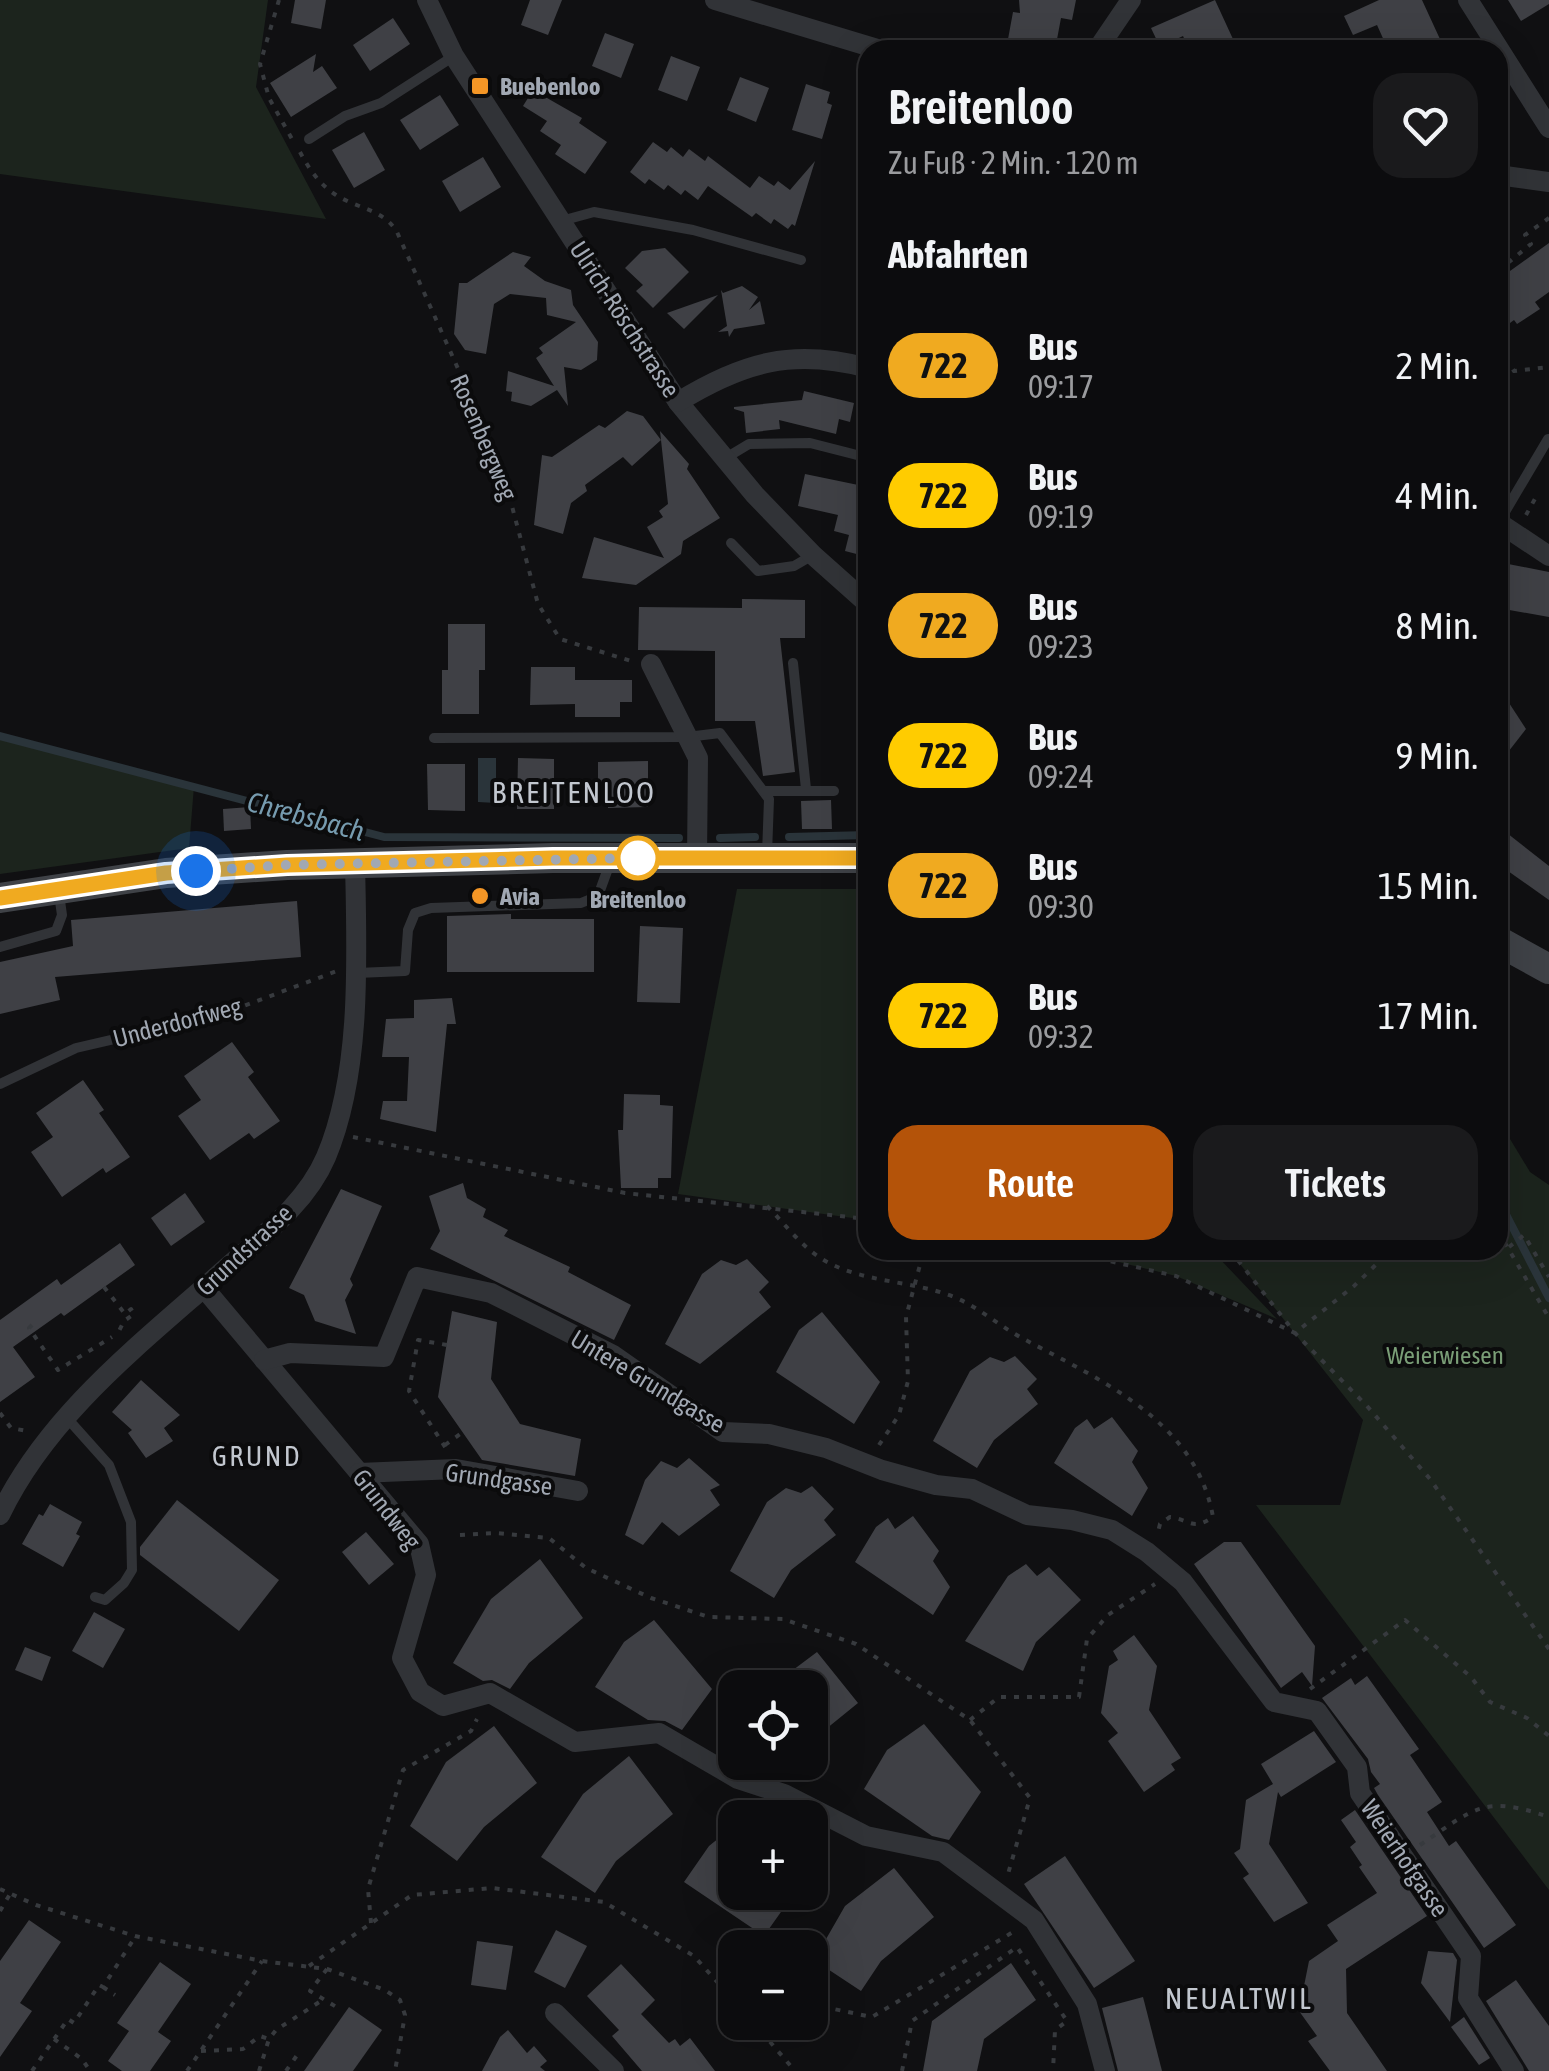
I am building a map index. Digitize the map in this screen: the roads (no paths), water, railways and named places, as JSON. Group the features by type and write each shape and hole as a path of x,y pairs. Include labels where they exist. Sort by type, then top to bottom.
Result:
{"main road":[{"path":"0,898 166,873 355,864 858,858"},
{"path":"1508,946 1549,969"}],"street":[{"name":"Ulrich-Röschstrasse","path":"427,0 454,56 678,402 723,460 813,555 858,595"},
{"path":"715,0 858,43"},
{"path":"1104,40 1131,0"},
{"path":"1468,0 1493,40"},
{"path":"1508,63 1549,128"},
{"path":"1508,177 1549,182"},
{"path":"678,402 730,372 771,361 819,358 858,366"},
{"path":"1508,524 1549,556"},
{"path":"650,664 698,758 697,859"},
{"name":"Grundstrasse","path":"0,1515 67,1418 114,1366 289,1212 325,1160 346,1096 356,968 355,864"},
{"name":"Untere Grundgasse","path":"264,1360 290,1353 384,1357 416,1277 491,1293 613,1355 723,1432 769,1434 826,1448 936,1485 972,1489 1027,1515 1112,1530 1177,1577"},
{"name":"Grundweg","path":"204,1288 413,1534 423,1554 426,1576 402,1658 420,1692 444,1706 490,1693 575,1742 659,1732 738,1779 784,1794 866,1836 943,1852 1034,1920 1087,2004 1104,2071"},
{"name":"Grundgasse","path":"359,1472 456,1469 578,1491"},
{"name":"Weierhofgasse","path":"1177,1577 1274,1702 1318,1711 1357,1767 1360,1794 1471,1956 1468,1998 1514,2071"},
{"path":"555,2013 614,2071"}],"lane":[{"path":"309,139 346,116 381,104 454,56"},
{"path":"560,221 594,212 694,230 801,260"},
{"path":"1508,518 1548,439"},
{"path":"723,460 748,444 810,443 857,455"},
{"path":"731,543 758,570 794,566 813,555"},
{"path":"794,663 806,789"},
{"path":"434,738 687,737 720,733 769,799 766,859"},
{"path":"764,791 834,791"},
{"path":"356,968 405,971 408,930 415,913 430,908 581,903 598,896 611,858"},
{"path":"0,946 56,932 62,916 58,888"},
{"name":"Underdorfweg","path":"0,1084 76,1048 220,1015"},
{"path":"67,1418 109,1465 131,1522 132,1570 105,1600 95,1597"}],"waterway":[{"name":"Chrebsbach","path":"0,736 384,837 679,838"},
{"name":"Chrebsbach","path":"789,837 858,835"},
{"name":"Chrebsbach","path":"720,838 755,837"},
{"name":"Chrebsbach","path":"1508,1218 1549,1298"}],"place":[{"name":"Buebenloo","path":"480,86"},
{"name":"Breitenloo","path":"638,858"},
{"name":"Avia","path":"480,896"}],"district":[{"name":"BREITENLOO","path":"574,792"},
{"name":"GRUND","path":"257,1456"},
{"name":"NEUALTWIL","path":"1239,1998"}],"park label":[{"name":"Weierwiesen","path":"1445,1355"}]}
